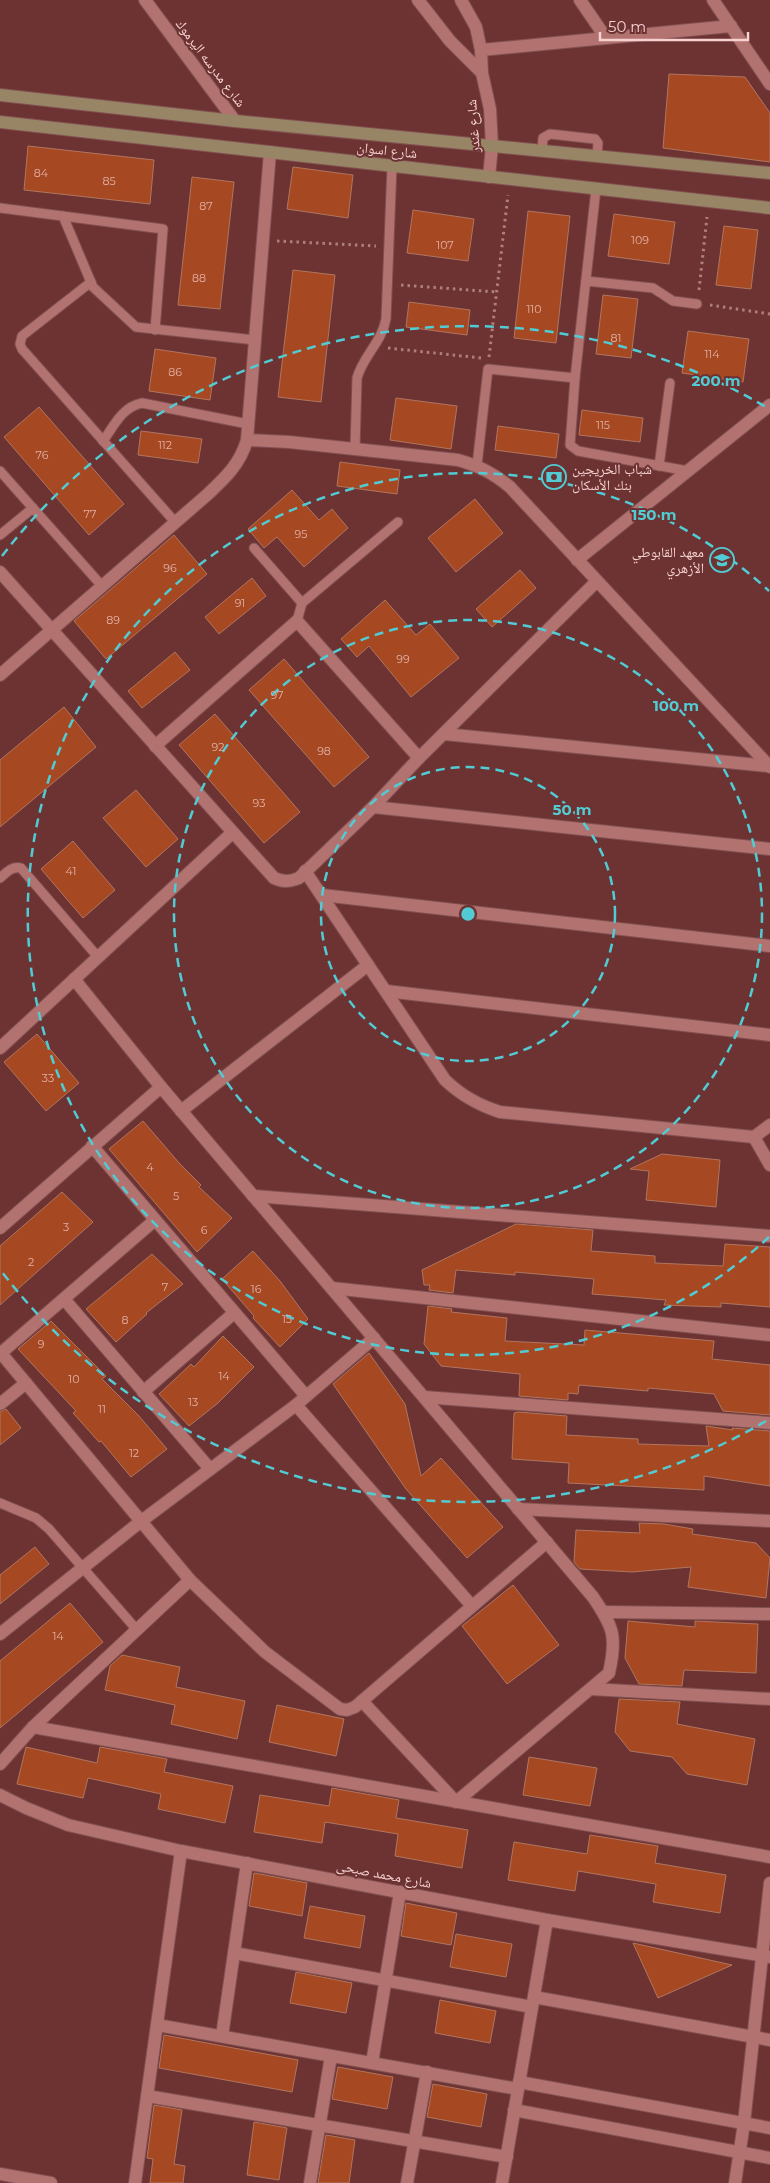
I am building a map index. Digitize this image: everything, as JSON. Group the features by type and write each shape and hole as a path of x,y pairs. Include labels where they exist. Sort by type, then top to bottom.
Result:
{"street":[{"name":"شارع مدرسه اليرموك","path":"145,0 235,121"},
{"path":"418,0 450,41 482,73"},
{"name":"شارع غندر","path":"461,0 476,27 481,50 482,73 490,109 492,146 489,177"},
{"path":"580,0 606,38"},
{"path":"713,0 770,84"},
{"path":"481,50 731,26"},
{"name":"شارع اسوان","path":"0,95 235,121 770,173"},
{"name":"شارع اسوان","path":"0,122 770,208"},
{"path":"0,675 230,473 244,452 247,440 270,152"},
{"path":"576,560 770,405"},
{"path":"247,440 458,460 477,465 495,474 510,487 769,766"},
{"path":"0,572 232,833 274,878 282,881 291,881 299,878 597,581"},
{"path":"155,746 297,621 419,758"},
{"path":"444,734 769,766"},
{"path":"372,807 770,849"},
{"path":"0,1048 232,833"},
{"path":"305,871 445,1080 461,1094 479,1105 500,1112 754,1137 770,1125"},
{"path":"322,895 770,946"},
{"path":"181,1111 368,965"},
{"path":"74,979 181,1111 547,1542 604,1612 612,1630 615,1648 609,1673 456,1802"},
{"path":"386,991 770,1035"},
{"path":"0,1228 161,1087"},
{"path":"754,1137 770,1165"},
{"path":"92,1146 234,1313 301,1400 472,1606"},
{"path":"253,1196 770,1236"},
{"path":"155,1220 0,1353 190,1580 264,1652 340,1709 347,1710 362,1701 547,1542"},
{"path":"332,1288 770,1335"},
{"path":"64,1299 210,1470"},
{"path":"143,1392 234,1313"},
{"path":"0,1634 140,1522 301,1400 374,1338"},
{"path":"0,1404 26,1383"},
{"path":"424,1397 770,1424"},
{"path":"518,1509 770,1522"},
{"path":"2,1759 33,1727 190,1580"},
{"path":"604,1612 770,1614"},
{"path":"591,1689 770,1699"},
{"path":"362,1701 456,1802"},
{"path":"33,1727 770,1857"},
{"name":"شارع محمد صبحى","path":"0,1795 68,1825 181,1851 547,1920 766,1956"},
{"path":"135,2183 181,1851"},
{"path":"222,2036 247,1863"},
{"path":"735,2183 744,2123 753,2037 766,1956 770,1883"},
{"path":"372,2063 400,1892"},
{"path":"504,2183 514,2110 547,1920"},
{"path":"234,1953 385,1981 533,2002 770,2040"},
{"path":"157,2025 372,2063 519,2085 770,2128"},
{"path":"310,2183 331,2056"},
{"path":"408,2183 427,2072"},
{"path":"147,2096 507,2157"},
{"path":"514,2110 770,2158"},
{"path":"0,2174 51,2183"}],"lane":[{"path":"355,450 357,378 360,368 384,330 388,284 392,166"},
{"path":"596,189 569,440 574,449 688,471"},
{"path":"0,208 163,228 156,330"},
{"path":"0,217 10,209"},
{"path":"63,216 98,294 136,327 255,340"},
{"path":"586,281 653,288 673,300 697,304"},
{"path":"91,282 22,336 20,344 22,349 175,522"},
{"path":"477,465 488,369 575,378"},
{"path":"659,466 670,383"},
{"path":"103,441 125,411 134,404 142,403 248,424"},
{"path":"0,470 102,586"},
{"path":"0,535 33,508"},
{"path":"297,621 302,603 398,522"},
{"path":"254,548 302,603"},
{"path":"0,878 11,869 21,868 98,957"},
{"path":"0,1503 36,1518 49,1529 137,1630"}],"path":[{"path":"488,369 510,179"},
{"path":"709,202 697,304 770,314"},
{"path":"263,241 389,247"},
{"path":"388,284 497,292"},
{"path":"374,347 489,359"}],"building":[{"path":"669,74 745,77 770,113 770,162 663,148"},
{"path":"28,146 154,160 150,204 24,190"},
{"path":"293,167 353,175 348,218 287,209"},
{"path":"192,177 234,182 220,309 178,305"},
{"path":"413,210 474,219 468,261 407,253"},
{"path":"528,211 570,216 556,343 514,338"},
{"path":"614,214 675,222 669,264 608,256"},
{"path":"724,226 758,230 751,289 716,285"},
{"path":"293,270 335,275 321,402 278,397"},
{"path":"603,295 638,299 631,358 596,354"},
{"path":"409,302 470,310 467,335 406,327"},
{"path":"688,331 749,339 743,382 682,373"},
{"path":"155,349 216,358 210,400 149,391"},
{"path":"396,398 457,406 451,449 390,440"},
{"path":"39,407 124,504 89,535 4,437"},
{"path":"582,410 643,418 640,442 579,435"},
{"path":"498,426 559,434 556,458 495,450"},
{"path":"141,431 202,439 198,463 138,455"},
{"path":"340,462 400,470 397,494 337,486"},
{"path":"292,490 319,520 332,509 348,528 304,567 277,537 264,548 248,529"},
{"path":"475,499 503,533 456,572 428,538"},
{"path":"174,535 207,574 106,659 74,621"},
{"path":"520,570 536,588 492,627 476,609"},
{"path":"252,578 266,596 219,634 205,617"},
{"path":"385,600 416,635 430,624 459,658 411,697 369,646 357,657 341,639"},
{"path":"175,652 190,670 142,708 128,691"},
{"path":"284,659 369,757 334,787 249,690"},
{"path":"64,707 96,747 0,827 0,760"},
{"path":"215,714 300,812 264,843 179,745"},
{"path":"136,790 178,839 146,867 103,818"},
{"path":"73,841 115,890 83,918 41,869"},
{"path":"37,1034 79,1083 46,1111 4,1062"},
{"path":"143,1121 201,1185 199,1187 232,1218 197,1252 109,1149"},
{"path":"662,1154 720,1160 716,1207 646,1200 649,1171 630,1169"},
{"path":"62,1192 93,1222 0,1305 0,1246"},
{"path":"516,1224 593,1230 591,1251 655,1256 655,1263 723,1266 725,1244 770,1247 770,1307 721,1303 721,1307 664,1305 666,1300 592,1294 594,1279 515,1272 515,1275 456,1270 453,1293 429,1290 430,1285 424,1285 422,1270"},
{"path":"253,1251 280,1281 308,1319 280,1347 253,1318 254,1316 222,1279"},
{"path":"152,1254 183,1284 146,1313 116,1342 86,1309"},
{"path":"428,1306 452,1309 451,1312 507,1318 505,1341 584,1345 585,1330 714,1341 712,1359 770,1365 770,1415 723,1411 714,1394 648,1388 648,1391 579,1385 578,1394 568,1393 568,1400 519,1396 520,1374 441,1366 424,1344"},
{"path":"51,1321 106,1376 102,1379 139,1416 167,1449 131,1477 101,1441 99,1442 73,1413 76,1411 18,1349"},
{"path":"223,1336 254,1367 218,1403 189,1426 159,1394 191,1364 194,1367"},
{"path":"369,1353 405,1404 421,1476 441,1458 503,1527 467,1558 406,1489 333,1384"},
{"path":"6,1409 21,1428 0,1445 0,1412"},
{"path":"514,1413 567,1416 566,1435 638,1439 638,1444 709,1446 706,1426 733,1430 732,1428 770,1431 770,1486 704,1476 704,1490 568,1483 569,1463 512,1459"},
{"path":"639,1523 664,1524 693,1529 692,1534 756,1543 770,1558 766,1598 688,1587 691,1567 632,1572 580,1569 574,1562 576,1530 640,1533"},
{"path":"35,1547 49,1564 0,1604 0,1575"},
{"path":"513,1585 559,1645 507,1684 462,1626"},
{"path":"70,1603 103,1642 0,1728 0,1661"},
{"path":"628,1621 695,1627 695,1621 758,1624 756,1673 684,1670 682,1686 639,1684 625,1658"},
{"path":"122,1655 180,1667 176,1687 245,1701 237,1739 171,1724 175,1705 105,1690 110,1666"},
{"path":"619,1699 680,1702 677,1724 755,1739 747,1785 687,1774 672,1757 630,1751 615,1732"},
{"path":"277,1705 344,1719 336,1756 269,1742"},
{"path":"26,1747 97,1763 100,1747 167,1759 164,1772 233,1786 225,1823 158,1809 161,1794 88,1778 83,1798 17,1784"},
{"path":"529,1757 597,1768 590,1806 523,1795"},
{"path":"332,1788 399,1800 396,1818 468,1830 462,1868 395,1856 398,1834 325,1822 322,1843 254,1832 260,1795 329,1806"},
{"path":"590,1835 658,1846 655,1863 726,1875 720,1913 653,1902 656,1884 578,1871 575,1891 508,1880 514,1842 587,1854"},
{"path":"254,1873 307,1883 302,1916 249,1906"},
{"path":"406,1903 457,1913 451,1945 401,1936"},
{"path":"310,1906 365,1916 360,1948 304,1938"},
{"path":"456,1934 512,1944 506,1977 450,1967"},
{"path":"633,1943 732,1965 658,1998"},
{"path":"296,1972 352,1983 346,2013 290,2003"},
{"path":"440,2000 496,2011 490,2043 435,2033"},
{"path":"164,2035 298,2060 292,2092 159,2068"},
{"path":"338,2067 393,2077 387,2109 332,2099"},
{"path":"433,2084 487,2094 481,2127 427,2117"},
{"path":"154,2105 182,2110 174,2164 185,2166 183,2183 150,2183 153,2159 147,2158"},
{"path":"254,2122 287,2128 279,2180 247,2175"},
{"path":"326,2135 355,2140 349,2183 318,2183"}],"place":[{"name":"شباب الخريجين بنك الأسكان","path":"554,477"},
{"name":"معهد القابوطي الأزهري","path":"722,560"}]}
